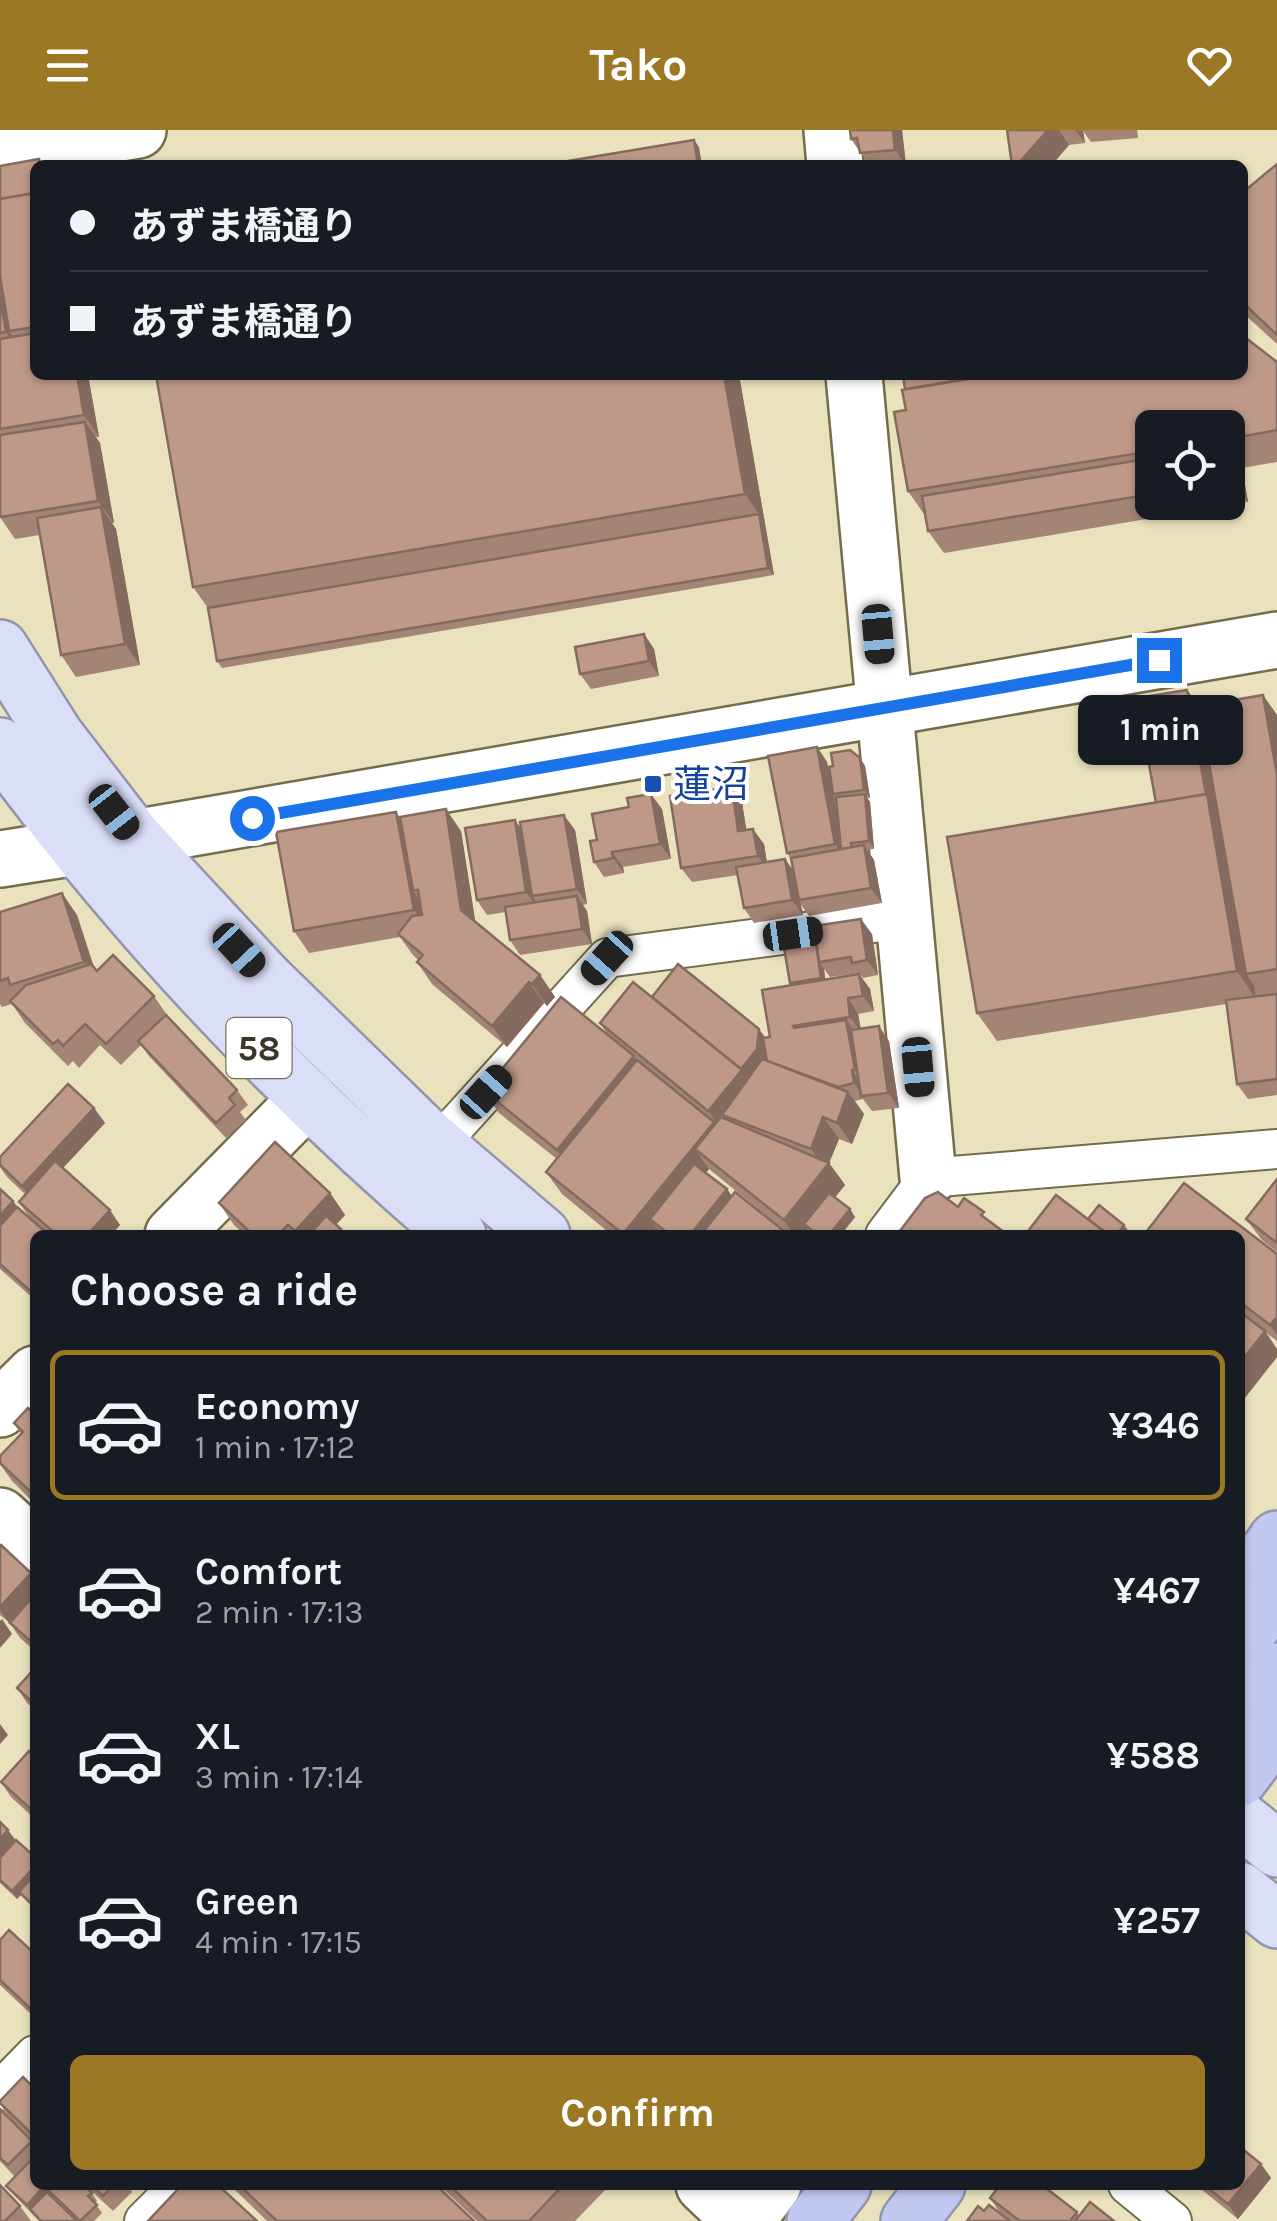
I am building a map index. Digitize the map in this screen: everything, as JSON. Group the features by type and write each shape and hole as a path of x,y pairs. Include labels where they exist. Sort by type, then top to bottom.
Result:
{"highway":[{"path":"1245,1585 1277,1539"},
{"path":"1245,1635 1277,1592"},
{"path":"1245,1713 1277,1671"},
{"path":"1245,1771 1277,1728"},
{"path":"774,2221 797,2190"},
{"path":"815,2221 839,2190"},
{"path":"847,2221 870,2190"},
{"path":"910,2221 933,2190"}],"main road":[{"name":"58","path":"0,648 55,734 134,838 265,978 437,1146 536,1230"},
{"name":"58","path":"0,746 76,846 186,972 308,1098 452,1230"},
{"path":"1245,1823 1277,1849"},
{"path":"1245,1894 1277,1920"}],"street":[{"path":"0,154 138,130"},
{"path":"832,130 835,160"},
{"path":"854,380 928,1178 889,1230"},
{"path":"0,859 1277,640"},
{"path":"437,1146 607,958 904,919"},
{"path":"178,1230 308,1098"},
{"path":"928,1178 1277,1149"},
{"path":"0,1410 30,1379"},
{"path":"1245,1553 1277,1510"},
{"path":"0,1516 30,1543"},
{"path":"1245,1801 1277,1758"},
{"path":"0,2090 30,2060"},
{"path":"144,2221 175,2190"},
{"path":"710,2190 744,2221 770,2190"},
{"path":"923,2221 946,2190"},
{"path":"1134,2190 1172,2221"}],"building":[{"path":"850,130 893,130 895,150 860,153 857,138 851,139"},
{"path":"1007,130 1048,130 1021,160 1011,160"},
{"path":"694,140 697,160 574,160"},
{"path":"30,161 30,194 0,199 0,166"},
{"path":"1277,164 1277,335 1248,308 1248,188"},
{"path":"30,194 30,328 9,331 0,276 0,199"},
{"path":"0,298 6,332 0,333"},
{"path":"30,334 30,380 78,380 84,415 0,429 0,339"},
{"path":"1248,340 1277,362 1277,430 1245,436 1245,410 1135,410 1135,454 908,491 894,412 906,410 902,390 961,380 1248,380"},
{"path":"157,380 725,380 745,494 193,587"},
{"path":"904,380 960,380 905,389"},
{"path":"85,422 98,501 0,517 0,435"},
{"path":"1135,461 1135,497 928,531 922,496"},
{"path":"101,507 125,644 61,655 37,518"},
{"path":"759,514 768,568 217,661 208,608"},
{"path":"644,634 649,661 580,674 575,647"},
{"path":"1187,690 1206,794 1156,803 1137,698"},
{"path":"1263,695 1277,775 1277,969 1246,974 1199,706"},
{"path":"817,747 835,844 787,853 768,756"},
{"path":"850,750 860,758 864,790 833,794 831,753"},
{"path":"732,787 738,831 753,829 758,856 681,868 670,796"},
{"path":"651,794 660,844 612,852 613,858 594,862 590,841 597,840 592,814 629,807 627,798"},
{"path":"865,794 869,841 851,843 852,848 841,849 836,797"},
{"path":"1207,794 1237,971 977,1013 947,837"},
{"path":"446,809 461,910 540,975 532,984 529,982 492,1026 417,962 423,955 398,934 412,916 422,915 418,890 413,890 400,817"},
{"path":"396,812 414,910 294,931 276,832"},
{"path":"564,815 577,889 532,896 520,822"},
{"path":"515,820 526,892 477,900 465,828"},
{"path":"864,845 871,888 799,900 791,858"},
{"path":"785,859 792,900 744,908 736,867"},
{"path":"62,893 84,962 10,985 8,978 0,981 0,912"},
{"path":"577,896 582,929 510,940 505,907"},
{"path":"861,919 867,960 852,963 851,957 819,962 814,926"},
{"path":"815,937 821,978 790,983 783,942"},
{"path":"113,955 154,996 106,1044 85,1024 63,1046 58,1040 53,1044 10,1001 26,985 91,964 97,971"},
{"path":"678,964 759,1029 757,1049 741,1069 652,997"},
{"path":"859,974 863,996 848,998 850,1017 793,1026 846,1020 854,1083 838,1087 767,1061 763,1038 770,1037 762,990"},
{"path":"633,982 742,1070 708,1111 600,1023"},
{"path":"1277,994 1277,1079 1237,1084 1226,1000"},
{"path":"561,997 634,1056 557,1150 484,1091"},
{"path":"166,1015 237,1090 229,1098 235,1105 216,1123 138,1041"},
{"path":"879,1026 888,1093 861,1096 851,1030"},
{"path":"762,1059 848,1092 837,1123 823,1117 811,1149 722,1115"},
{"path":"637,1060 714,1122 626,1230 618,1230 546,1172"},
{"path":"68,1084 94,1108 22,1186 0,1165 0,1157"},
{"path":"721,1117 829,1163 784,1220 695,1149"},
{"path":"275,1142 330,1193 296,1230 288,1225 283,1230 248,1230 219,1203"},
{"path":"55,1161 110,1210 92,1230 51,1230 19,1202"},
{"path":"694,1164 727,1189 694,1230 664,1230 650,1219"},
{"path":"1277,1179 1277,1243 1246,1219"},
{"path":"1184,1183 1277,1254 1277,1317 1270,1325 1245,1306 1245,1230 1148,1230"},
{"path":"0,1189 13,1201 0,1216"},
{"path":"735,1192 783,1230 705,1230"},
{"path":"938,1192 958,1207 964,1198 1001,1230 901,1230 925,1198"},
{"path":"829,1193 850,1209 833,1230 812,1230 804,1224"},
{"path":"1056,1195 1102,1230 1029,1230"},
{"path":"1099,1205 1124,1225 1120,1230 1102,1230 1088,1219"},
{"path":"17,1207 43,1230 30,1230 30,1291 0,1264 0,1226"},
{"path":"326,1216 341,1229 340,1230 313,1230"},
{"path":"1245,1316 1265,1331 1245,1357"},
{"path":"30,1410 30,1491 0,1463 0,1456 23,1432 14,1423"},
{"path":"0,1546 30,1574 0,1607"},
{"path":"30,1600 30,1641 10,1623"},
{"path":"30,1674 30,1700 17,1688"},
{"path":"29,1751 30,1808 1,1782"},
{"path":"0,1822 8,1830 0,1839"},
{"path":"16,1840 30,1853 30,1871 12,1891 0,1880 0,1858"},
{"path":"30,1880 30,1902 19,1892"},
{"path":"9,1930 30,1949 30,2008 0,1980 0,1940"},
{"path":"23,2077 30,2084 30,2132 0,2103"},
{"path":"0,2109 30,2143 8,2165 0,2158"},
{"path":"1245,2151 1261,2164 1245,2183"},
{"path":"30,2161 30,2190 40,2190 27,2205 6,2186"},
{"path":"0,2185 20,2206 5,2221 0,2221"},
{"path":"48,2190 92,2193 88,2196 97,2205 80,2221"},
{"path":"177,2190 223,2190 257,2221 148,2221"},
{"path":"244,2190 441,2190 474,2221 277,2221"},
{"path":"454,2190 558,2190 529,2221 487,2221"},
{"path":"996,2190 1048,2190 1077,2212 1070,2221 1020,2221 990,2198"},
{"path":"1210,2190 1240,2190 1228,2204"},
{"path":"47,2192 76,2221 41,2221 30,2209"},
{"path":"1090,2202 1114,2221 1075,2221"},
{"path":"989,2205 1010,2221 967,2221 978,2206 984,2211"}],"place":[{"name":"蓮沼","path":"653,784"}],"route":[{"path":"252,818 1159,660"}]}
